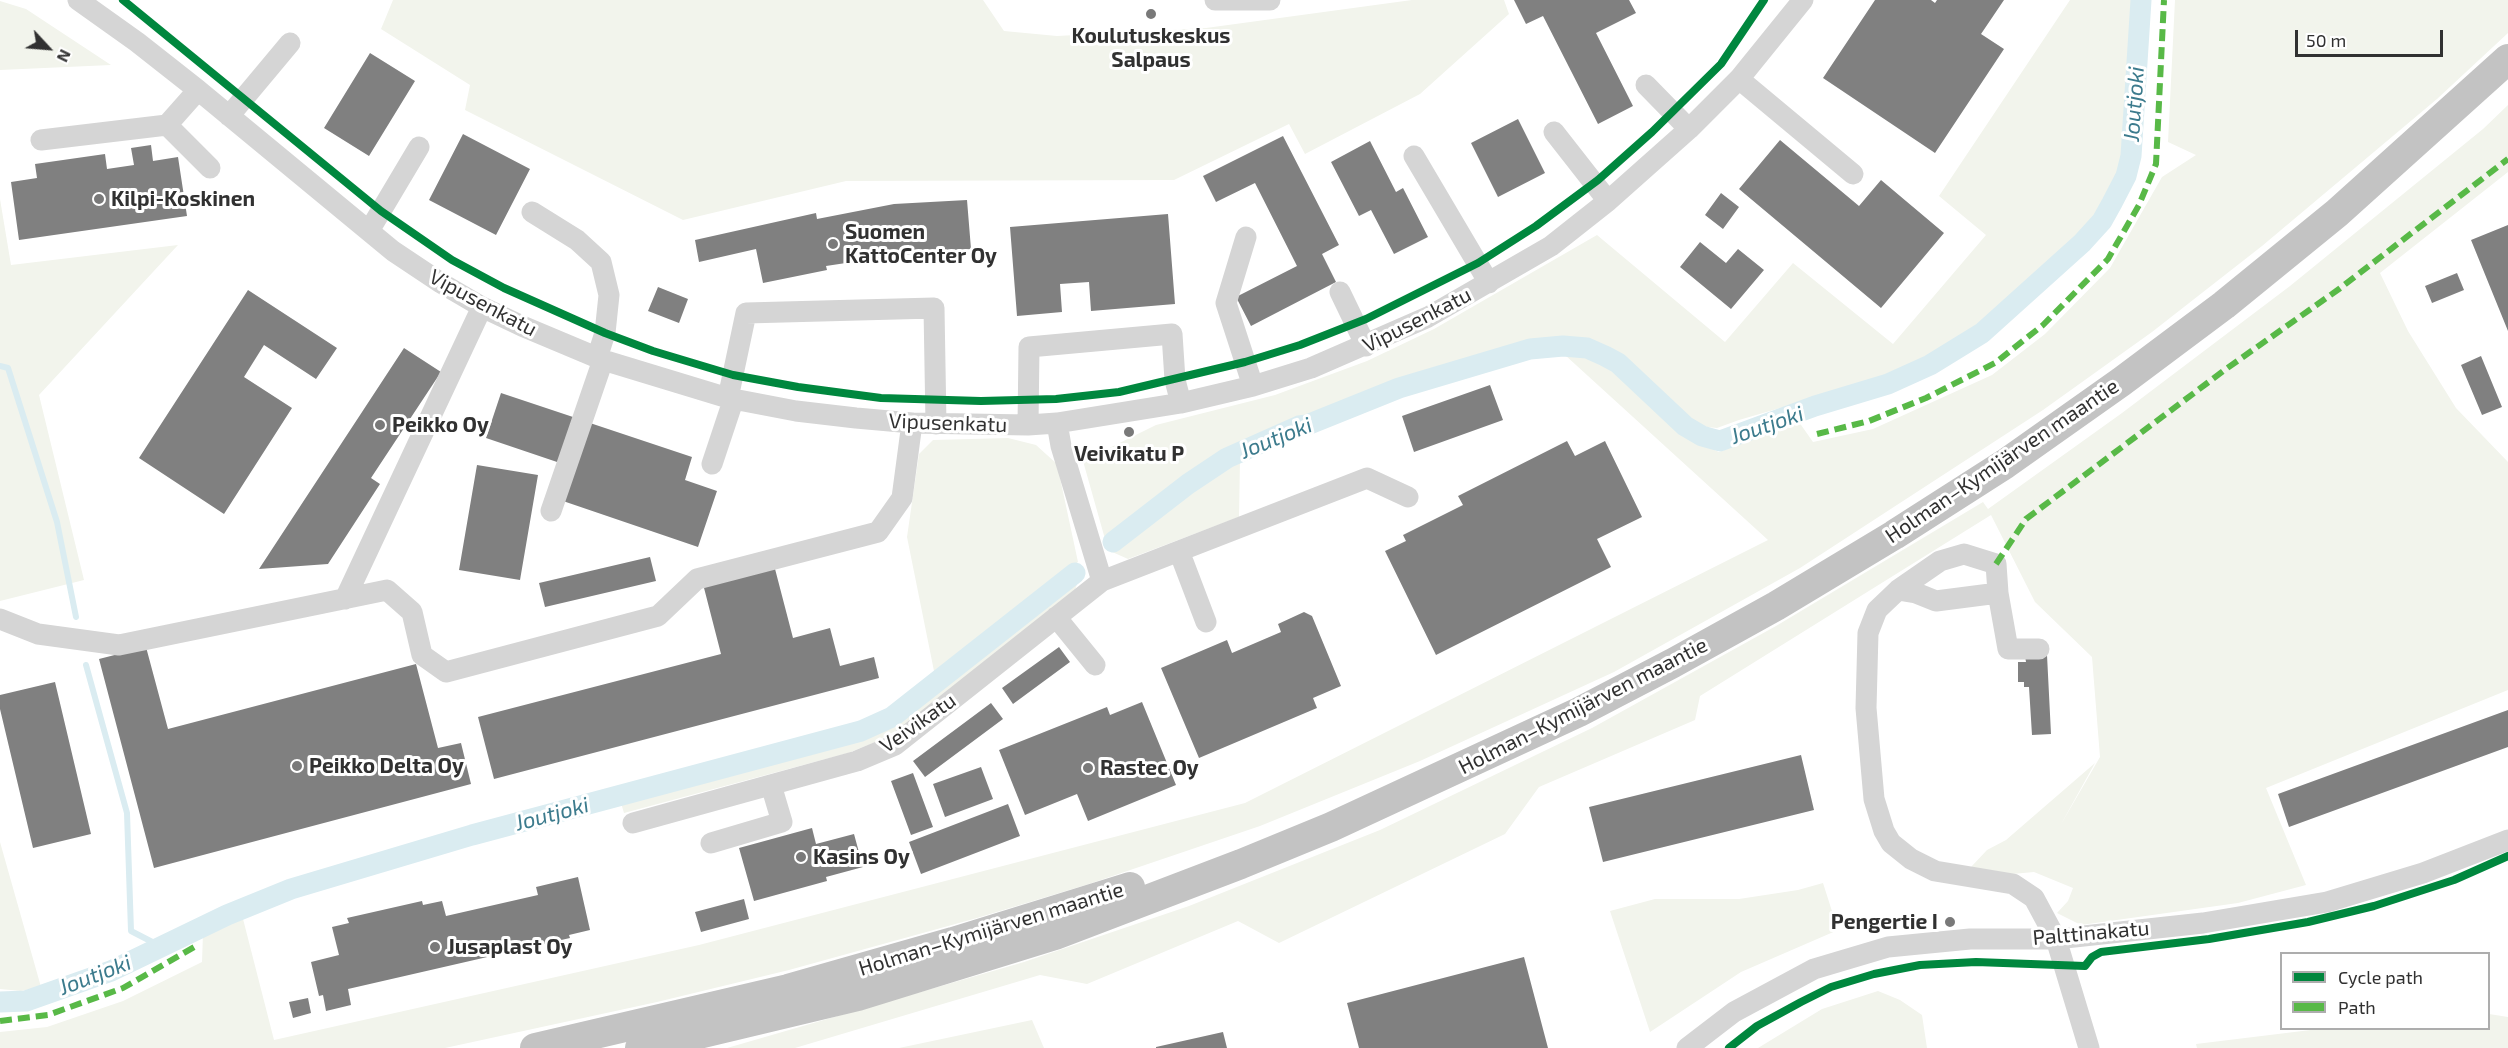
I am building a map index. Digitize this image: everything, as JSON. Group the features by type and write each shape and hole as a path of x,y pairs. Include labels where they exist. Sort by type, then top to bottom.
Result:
{"highway":[{"name":"Holman–Kymijärven maantie","path":"640,1048 858,996 1055,935 1331,827 1579,712 1684,657 1786,600 2005,464 2121,382 2224,304 2337,213 2508,59"},
{"name":"Holman–Kymijärven maantie","path":"535,1048 614,1039 953,942 1119,891 1265,842 1438,778"}],"street":[{"name":"Vipusenkatu","path":"78,0 137,42 198,90 369,231 441,283 482,307 600,359 667,381 731,398 796,411 912,423 1028,425 1057,423 1181,403 1253,386 1311,368 1366,346 1428,317 1551,246 1608,201 1689,129 1739,79 1803,0"},
{"path":"1215,0 1251,2 1270,0"},
{"path":"229,116 290,43"},
{"path":"1739,79 1853,174"},
{"path":"1646,85 1689,129"},
{"path":"41,140 167,125 198,90"},
{"path":"167,125 210,168"},
{"path":"1554,132 1608,201"},
{"path":"369,231 419,147"},
{"path":"1414,156 1489,283"},
{"path":"532,212 577,240 601,262 609,295 600,359 550,511"},
{"path":"1246,237 1226,303 1253,386"},
{"path":"1340,292 1366,346"},
{"path":"345,599 482,307"},
{"path":"712,464 731,398 746,313 934,308 936,424"},
{"path":"1028,425 1029,347 1172,334 1176,380 1181,403"},
{"path":"0,619 38,634 119,645 387,590 412,612 422,655 446,672 658,616 697,579 878,532 902,498 912,423"},
{"path":"1057,423 1061,446 1102,581"},
{"name":"Veivikatu","path":"633,823 857,761 895,745 1102,581 1367,478 1408,497"},
{"path":"1179,551 1206,622"},
{"path":"2039,649 2008,649 1998,593 1996,564 1964,554 1940,561 1898,590 1877,610 1868,633 1866,708 1874,799 1884,831 1892,843 1911,859 1935,871 2013,884 2034,898 2056,939 2089,1048"},
{"path":"1898,590 1936,601 1998,593"},
{"path":"1056,617 1095,665"},
{"path":"711,843 782,822 771,785"},
{"name":"Palttinakatu","path":"1687,1048 1734,1012 1814,969 1888,947 1970,939 2056,939 2203,923 2327,902 2424,873 2508,840"}],"shaded area":[{"path":"393,0 983,0 1004,31 1057,36 1206,28 1412,0 1504,0 1509,14 1420,94 1305,154 1289,124 1174,180 846,181 683,220 465,110 470,85 381,29"},
{"path":"2070,0 2132,0 2123,143 2119,167 2099,211 2081,232 1981,323 1944,348 1876,380 1717,428 1698,426 1681,413 1621,356 1591,341 1540,340 1446,365 1320,410 1228,448 1105,539 1083,461 1156,425 1275,395 1367,361 1434,329 1597,235 1725,342 1793,263 1893,344 1986,235 1939,196"},
{"path":"2175,0 2508,0 2508,33 2437,99 2262,246 2152,332 2043,410 1800,568 1614,672 1420,761 1260,826 1089,884 977,918 789,970 657,1002 445,1048 0,1048 0,1032 47,1027 123,1001 202,962 203,933 242,915 274,1040 699,945 1245,803 1768,540 1565,355 1585,357 1614,368 1685,435 1719,452 1799,422 1813,442 1873,429 1992,375 2045,334 2110,268 2162,177 2196,155 2168,142"},
{"path":"0,1 26,9 111,65 0,70"},
{"path":"2508,105 2508,172 2380,273 2408,331 2456,408 2508,462 2508,690 2266,788 2306,885 2238,903 2081,925 2057,913 2068,901 2073,888 2034,872 1991,876 1971,867 1987,850 2006,840 2095,763 2060,826 2100,757 2092,657 2035,602 1991,515 1700,696 1695,720 1539,787 1505,834 1279,943 1238,921 1087,984 1040,975 795,1048 727,1048 1024,962 1189,906 1380,830 1592,728 1776,626 1983,502 1988,509 2122,413 2290,286 2483,129"},
{"path":"0,199 11,265 178,245 39,395 84,580 0,601"},
{"path":"1008,438 1036,445 1057,464 1078,562 935,676 907,537 919,454 933,440"},
{"path":"1240,460 1239,517 1128,559 1110,551 1190,487 1216,469"},
{"path":"1081,572 1074,593 903,727 873,743 848,753 624,813 621,803 860,735 894,720"},
{"path":"0,842 41,987 21,991 0,989"},
{"path":"1823,883 1838,930 1741,972 1650,1032 1610,911 1655,899 1739,899 1798,890"},
{"path":"1878,991 1900,1000 1922,1015 1927,1048 1758,1048 1822,1009"},
{"path":"2490,1014 2508,1017 2508,1048 2197,1048 2196,1044 2311,1030 2490,1030"},
{"path":"1032,1020 1044,1048 899,1048"}],"building":[{"path":"1514,0 1629,0 1636,13 1596,33 1633,106 1598,124 1543,16 1526,24"},
{"path":"1875,0 1931,0 1935,3 1937,0 2004,0 1981,34 2004,49 1935,153 1823,78"},
{"path":"370,53 415,81 369,156 324,128"},
{"path":"1518,119 1545,173 1498,197 1471,143"},
{"path":"463,134 530,169 496,235 429,200"},
{"path":"1283,136 1339,245 1322,254 1336,282 1251,326 1236,297 1297,266 1255,183 1216,202 1203,176"},
{"path":"1780,140 1859,206 1881,180 1944,233 1881,308 1739,189"},
{"path":"1370,141 1396,192 1403,188 1428,237 1394,254 1371,210 1359,216 1331,162"},
{"name":"Kilpi-Koskinen","path":"151,145 153,161 178,157 187,216 19,240 11,182 37,178 35,164 105,154 107,169 134,165 131,148"},
{"path":"1721,193 1739,207 1723,229 1705,215"},
{"name":"Suomen KattoCenter Oy","path":"967,200 971,249 899,255 826,266 827,270 763,283 756,249 699,262 695,240 816,213 817,219 894,204"},
{"path":"1168,214 1175,304 1091,311 1089,282 1060,284 1062,312 1017,316 1010,227"},
{"path":"2508,225 2508,331 2471,240"},
{"path":"1700,242 1726,263 1738,249 1764,270 1731,309 1680,267"},
{"path":"2457,273 2464,290 2432,303 2425,286"},
{"path":"658,287 688,299 679,323 648,311"},
{"path":"248,290 337,348 316,379 264,345 244,377 292,408 224,514 139,458"},
{"name":"Peikko Oy","path":"404,348 441,372 371,478 380,484 328,564 259,569"},
{"path":"2481,356 2502,407 2482,415 2461,365"},
{"path":"1490,385 1503,420 1414,452 1402,416"},
{"path":"501,393 576,418 560,463 486,438"},
{"path":"590,423 692,457 685,480 717,491 698,547 563,501"},
{"path":"1567,441 1575,456 1605,441 1642,517 1597,539 1611,567 1436,655 1385,551 1406,541 1403,535 1463,505 1458,496"},
{"path":"477,465 538,475 520,580 459,570"},
{"path":"650,557 656,581 545,607 539,583"},
{"path":"774,565 793,638 830,628 840,666 874,657 879,678 494,779 478,717 721,654 703,584"},
{"path":"1304,612 1312,616 1341,686 1313,698 1317,708 1199,758 1161,668 1227,640 1232,653 1281,632 1278,624"},
{"name":"Peikko Delta Oy","path":"146,647 168,729 416,664 438,748 461,743 471,784 154,868 99,659"},
{"path":"1059,647 1070,662 1013,704 1002,688"},
{"path":"2047,655 2051,734 2032,735 2029,687 2024,687 2024,682 2018,682 2018,662 2026,662 2025,656"},
{"path":"55,682 91,834 33,848 0,709 0,695"},
{"name":"Rastec Oy","path":"1142,702 1176,785 1088,821 1077,794 1025,815 999,750 1107,707 1110,715"},
{"path":"991,703 1003,719 925,777 913,761"},
{"path":"2508,710 2508,747 2289,827 2278,794"},
{"path":"1801,755 1814,810 1603,862 1589,807"},
{"path":"981,767 993,799 945,817 933,784"},
{"path":"913,773 933,827 911,835 891,781"},
{"path":"1008,804 1020,836 921,874 909,842"},
{"name":"Kasins Oy","path":"812,828 816,844 854,834 863,867 826,877 827,881 754,901 739,848"},
{"name":"Jusaplast Oy","path":"578,877 590,930 569,935 570,938 348,989 351,1005 326,1011 323,995 319,996 311,962 339,955 332,927 349,923 347,918 422,901 423,905 442,901 446,916 538,895 536,887"},
{"path":"744,899 749,919 701,932 695,912"},
{"path":"1524,957 1548,1048 1359,1048 1347,1003"},
{"path":"308,998 311,1013 293,1018 289,1002"},
{"path":"1223,1032 1227,1048 1156,1048 1156,1047"}],"waterway":[{"name":"Joutjoki","path":"1113,542 1188,484 1227,458 1299,426 1307,425 1399,388 1530,349 1563,346 1587,348 1605,356 1618,363 1685,426 1702,436 1720,441 1815,406 1888,384 1930,365 1982,333 2082,243 2102,221 2126,176 2131,156 2141,0"},
{"path":"0,366 8,368 57,522 76,617"},
{"name":"Joutjoki","path":"0,1002 26,1001 111,971 227,915 291,889 472,835 861,731 892,717 1075,573"},
{"path":"86,665 127,813 131,931 162,947"}],"marked path":[{"path":"1817,434 1869,421 1926,398 1995,363 2043,325 2108,259 2139,205 2156,164 2164,0"},
{"path":"1996,564 2026,519 2226,369 2339,289 2508,159"},
{"path":"0,1021 48,1015 123,988 196,946"}],"cycle path":[{"path":"123,0 381,211 452,260 504,288 605,333 653,351 733,375 798,387 881,398 981,401 1056,399 1119,392 1245,362 1300,345 1366,319 1478,263 1536,226 1598,180 1652,132 1721,64 1764,0"},
{"path":"1729,1048 1757,1026 1801,1002 1831,987 1874,974 1920,965 1976,962 2085,966 2092,957 2101,952 2209,939 2308,922 2374,906 2454,880 2508,856"}],"place":[{"name":"Koulutuskeskus Salpaus","path":"1151,14"},
{"name":"Kilpi-Koskinen","path":"99,199"},
{"name":"Suomen KattoCenter Oy","path":"833,244"},
{"name":"Peikko Oy","path":"380,425"},
{"name":"Veivikatu P","path":"1129,432"},
{"name":"Peikko Delta Oy","path":"297,766"},
{"name":"Rastec Oy","path":"1088,768"},
{"name":"Kasins Oy","path":"801,857"},
{"name":"Pengertie I","path":"1950,922"},
{"name":"Jusaplast Oy","path":"435,947"}]}
